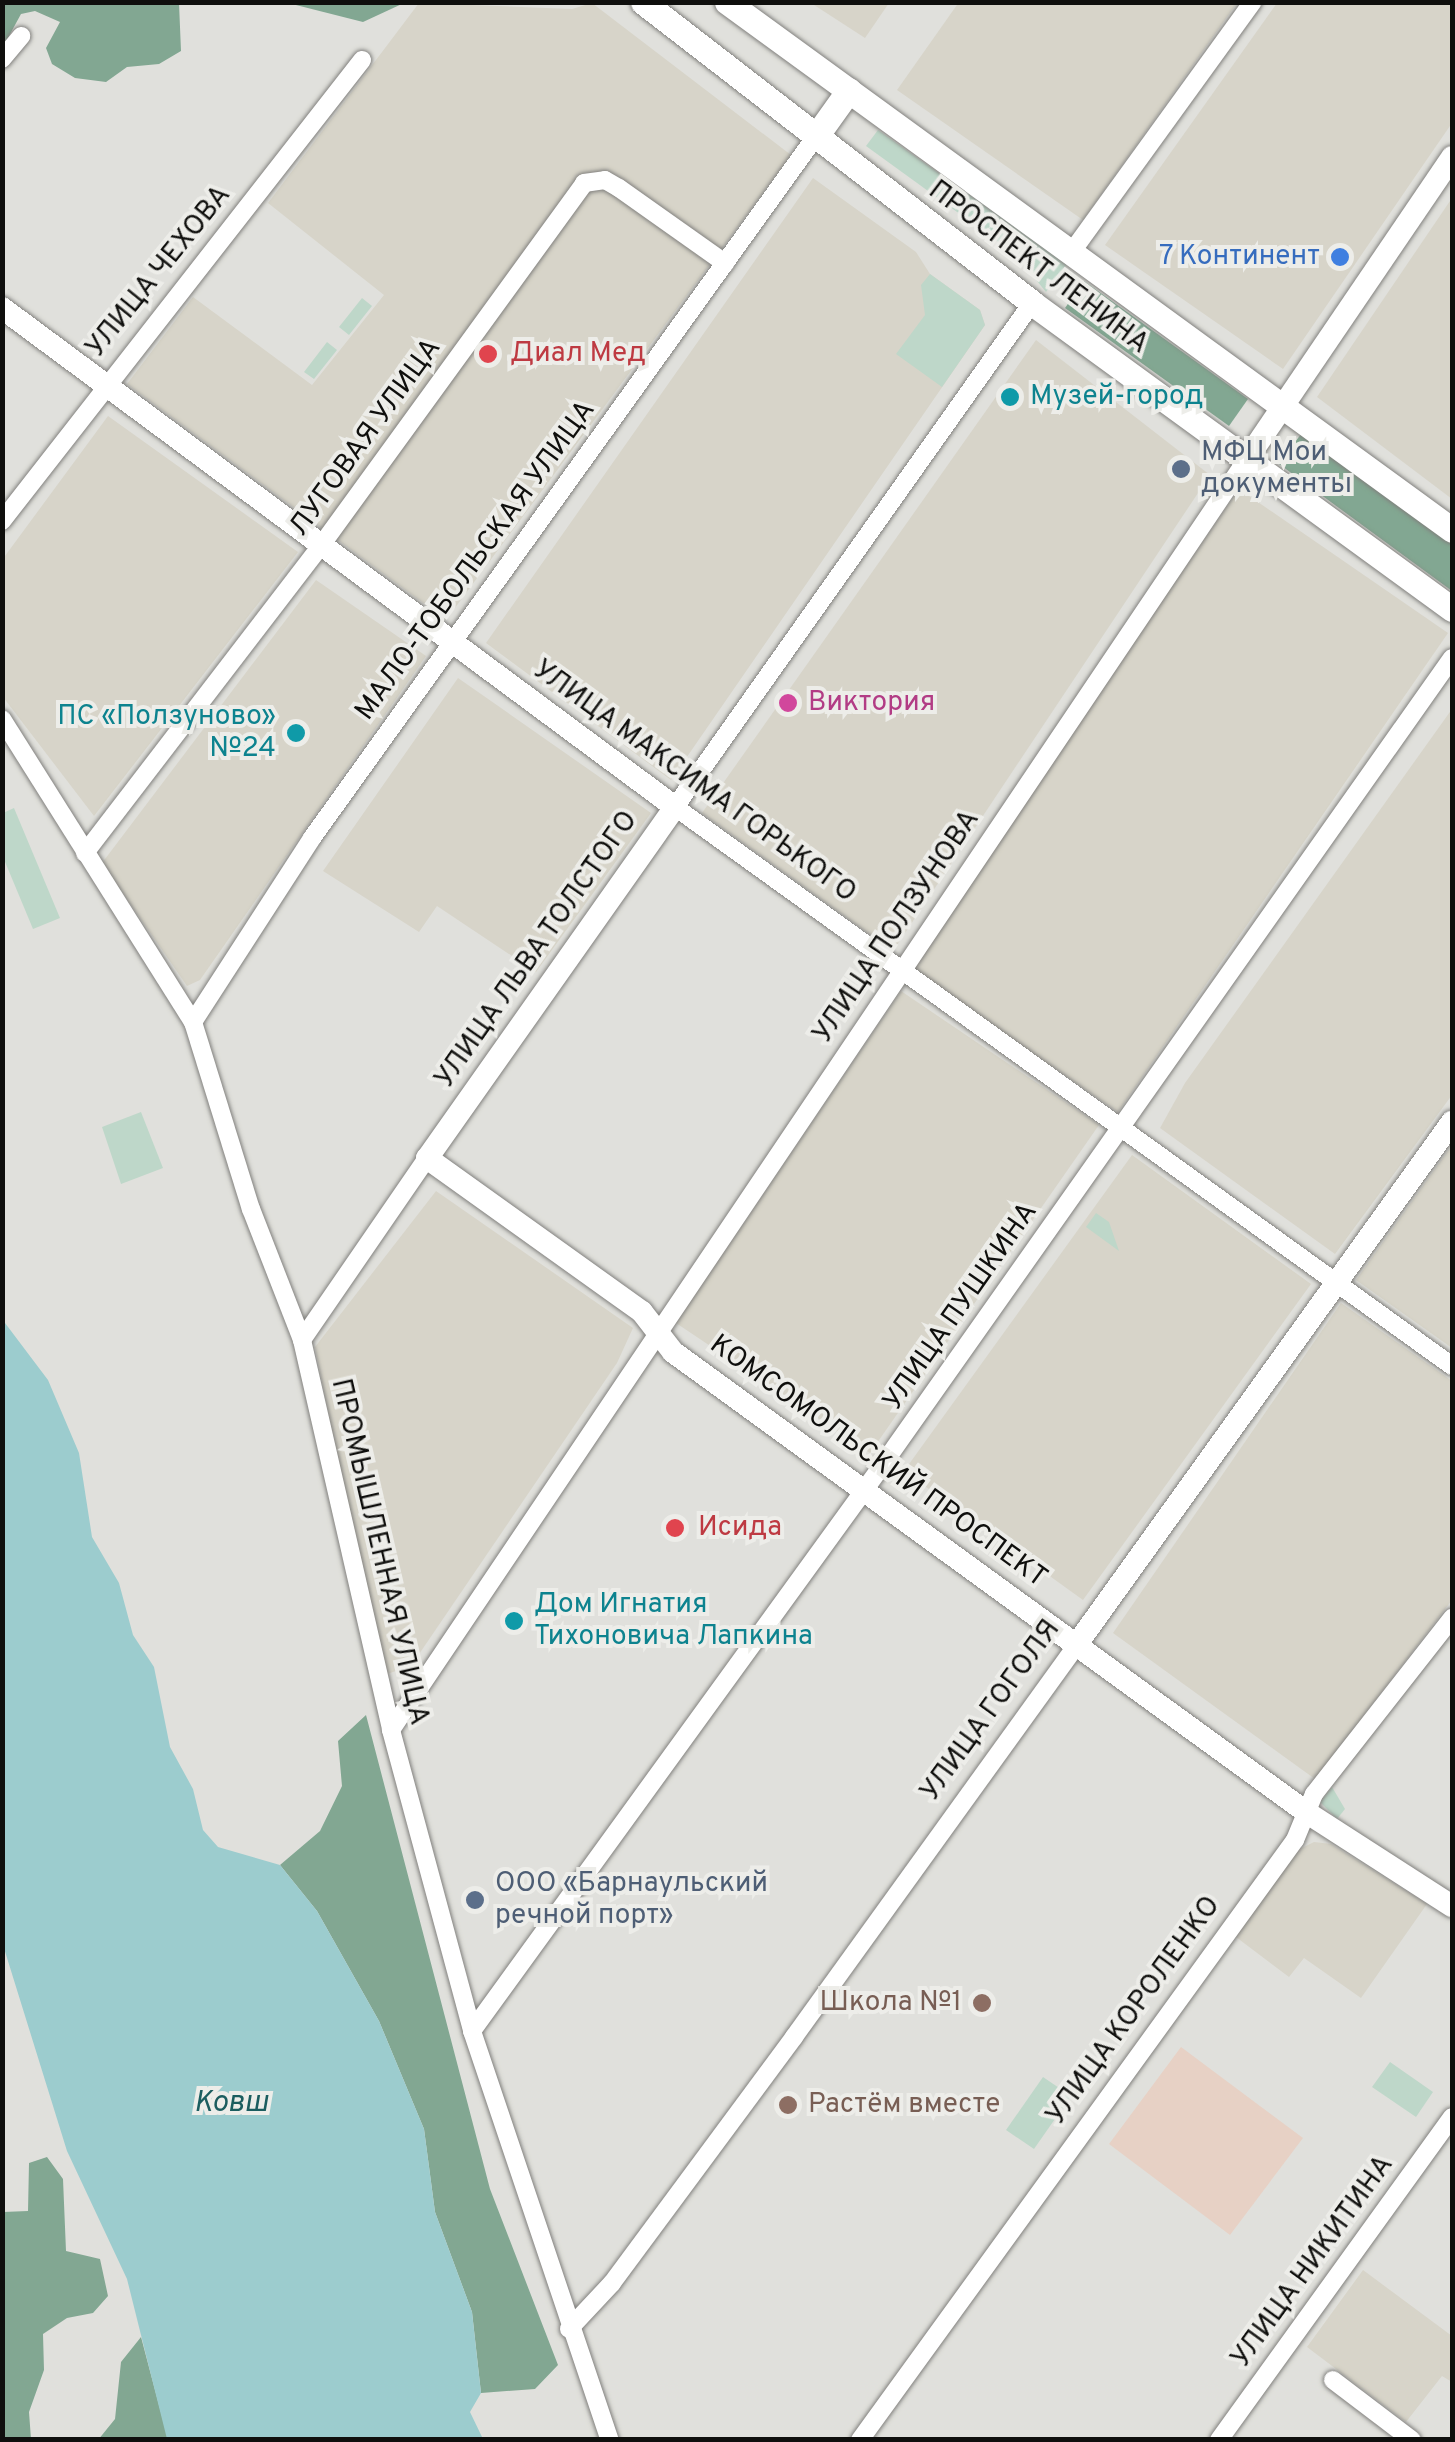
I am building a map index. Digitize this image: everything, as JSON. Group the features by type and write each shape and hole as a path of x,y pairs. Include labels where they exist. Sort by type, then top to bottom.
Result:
{"main road":[{"name":"ПРОСПЕКТ ЛЕНИНА","path":"643,2 814,139 1032,303 1452,609"},
{"name":"ПРОСПЕКТ ЛЕНИНА","path":"727,2 1452,530"},
{"path":"814,139 849,90"}],"street":[{"path":"1071,252 1253,2"},
{"path":"2,59 21,36"},
{"name":"УЛИЦА ЧЕХОВА","path":"2,521 104,384 362,60"},
{"name":"МАЛО-ТОБОЛЬСКАЯ УЛИЦА","path":"193,1022 312,838 814,139"},
{"name":"УЛИЦА ПОЛЗУНОВА","path":"392,1730 1452,157"},
{"name":"ЛУГОВАЯ УЛИЦА","path":"84,853 320,547 584,184 605,180 725,263"},
{"name":"УЛИЦА ЛЬВА ТОЛСТОГО","path":"302,1340 1032,303"},
{"name":"УЛИЦА МАКСИМА ГОРЬКОГО","path":"2,308 675,807 1452,1366"},
{"name":"УЛИЦА ПУШКИНА","path":"472,2031 1122,1129 1452,658"},
{"name":"ПРОМЫШЛЕННАЯ УЛИЦА","path":"2,719 193,1022 251,1209 302,1340 392,1730 472,2031 569,2329 610,2440"},
{"name":"УЛИЦА ГОГОЛЯ","path":"569,2329 703,2160 1452,1122"},
{"name":"КОМСОМОЛЬСКИЙ ПРОСПЕКТ","path":"427,1158 642,1312 673,1352 1309,1814 1452,1906"},
{"name":"УЛИЦА КОРОЛЕНКО","path":"860,2440 1309,1814 1314,1794 1452,1618"},
{"name":"УЛИЦА НИКИТИНА","path":"1219,2440 1452,2117"},
{"path":"1333,2380 1412,2440"}],"shaded area":[{"path":"889,2 865,38 811,3"},
{"path":"959,2 1237,3 1083,220 897,90"},
{"path":"419,3 572,9 592,3 791,155 446,620 127,384 193,297 312,385 384,295 268,203"},
{"path":"1277,3 1452,3 1452,123 1283,369 1105,245"},
{"path":"813,178 916,252 930,274 980,310 985,325 671,780 486,643"},
{"path":"1452,198 1452,499 1317,397"},
{"path":"1036,340 1210,475 893,951 702,813"},
{"path":"108,416 298,552 94,816 3,697 2,560"},
{"path":"1239,489 1448,633 1118,1112 909,968"},
{"path":"316,580 426,656 200,980 187,986 102,863"},
{"path":"458,678 651,813 536,972 437,906 419,932 323,871"},
{"path":"1452,709 1452,1095 1335,1254 1160,1128 1185,1083"},
{"path":"901,991 1099,1125 870,1453 676,1323"},
{"path":"1452,1145 1452,1348 1356,1280"},
{"path":"1132,1155 1311,1284 1083,1600 904,1471"},
{"path":"436,1191 633,1328 617,1363 411,1666 381,1676 315,1347"},
{"path":"1341,1303 1452,1381 1452,1600 1315,1779 1113,1633"},
{"path":"1314,1842 1331,1844 1427,1904 1361,1998 1304,1958 1289,1977 1236,1937 1296,1851"},
{"path":"1181,2047 1303,2138 1230,2235 1109,2144"},
{"path":"1363,2270 1452,2336 1452,2382 1442,2376 1406,2422 1307,2347"}],"green space":[{"path":"404,2 363,22 288,3"},
{"path":"3,3 179,3 181,51 159,64 127,67 106,82 75,78 52,64 46,48 60,22 35,11 21,14 3,47"},
{"path":"878,130 1067,264 1046,292 1015,254 866,146"},
{"path":"930,274 980,310 985,325 942,387 896,354 925,315 921,285"},
{"path":"1084,281 1248,399 1229,426 1065,308"},
{"path":"362,298 372,306 349,335 339,327"},
{"path":"327,342 337,350 314,379 304,372"},
{"path":"1301,434 1452,544 1452,591 1279,464"},
{"path":"14,808 60,918 33,929 3,857 3,813"},
{"path":"141,1112 163,1168 121,1184 102,1127"},
{"path":"1096,1213 1109,1222 1119,1251 1086,1227"},
{"path":"366,1715 490,2189 558,2365 535,2389 481,2393 472,2312 435,2212 424,2129 379,2021 317,1911 280,1865 320,1831 342,1786 338,1741"},
{"path":"1332,1787 1345,1809 1337,1819 1320,1802"},
{"path":"1390,2062 1433,2092 1416,2117 1372,2087"},
{"path":"1043,2077 1071,2096 1034,2149 1006,2130"},
{"path":"47,2157 63,2179 66,2251 100,2259 108,2296 93,2313 67,2318 43,2334 44,2370 29,2412 31,2439 3,2439 3,2212 28,2211 29,2163"},
{"path":"141,2337 168,2439 98,2440 115,2419 121,2362"}],"water":[{"name":"Ковш","path":"2,1319 48,1380 79,1453 92,1537 119,1583 133,1635 154,1667 170,1747 193,1789 203,1830 218,1847 280,1865 317,1911 379,2021 424,2129 435,2212 472,2312 481,2393 470,2412 483,2439 167,2439 127,2279 67,2151 3,1945"}],"place":[{"name":"7 Континент","path":"1340,257"},
{"name":"Диал Мед","path":"488,354"},
{"name":"Музей-город","path":"1010,397"},
{"name":"МФЦ Мои документы","path":"1181,469"},
{"name":"Виктория","path":"788,703"},
{"name":"ПС «Ползуново» №24","path":"296,733"},
{"name":"Исида","path":"675,1528"},
{"name":"Дом Игнатия Тихоновича Лапкина","path":"514,1621"},
{"name":"ООО «Барнаульский речной порт»","path":"475,1900"},
{"name":"Школа №1","path":"982,2003"},
{"name":"Растём вместе","path":"788,2105"}]}
